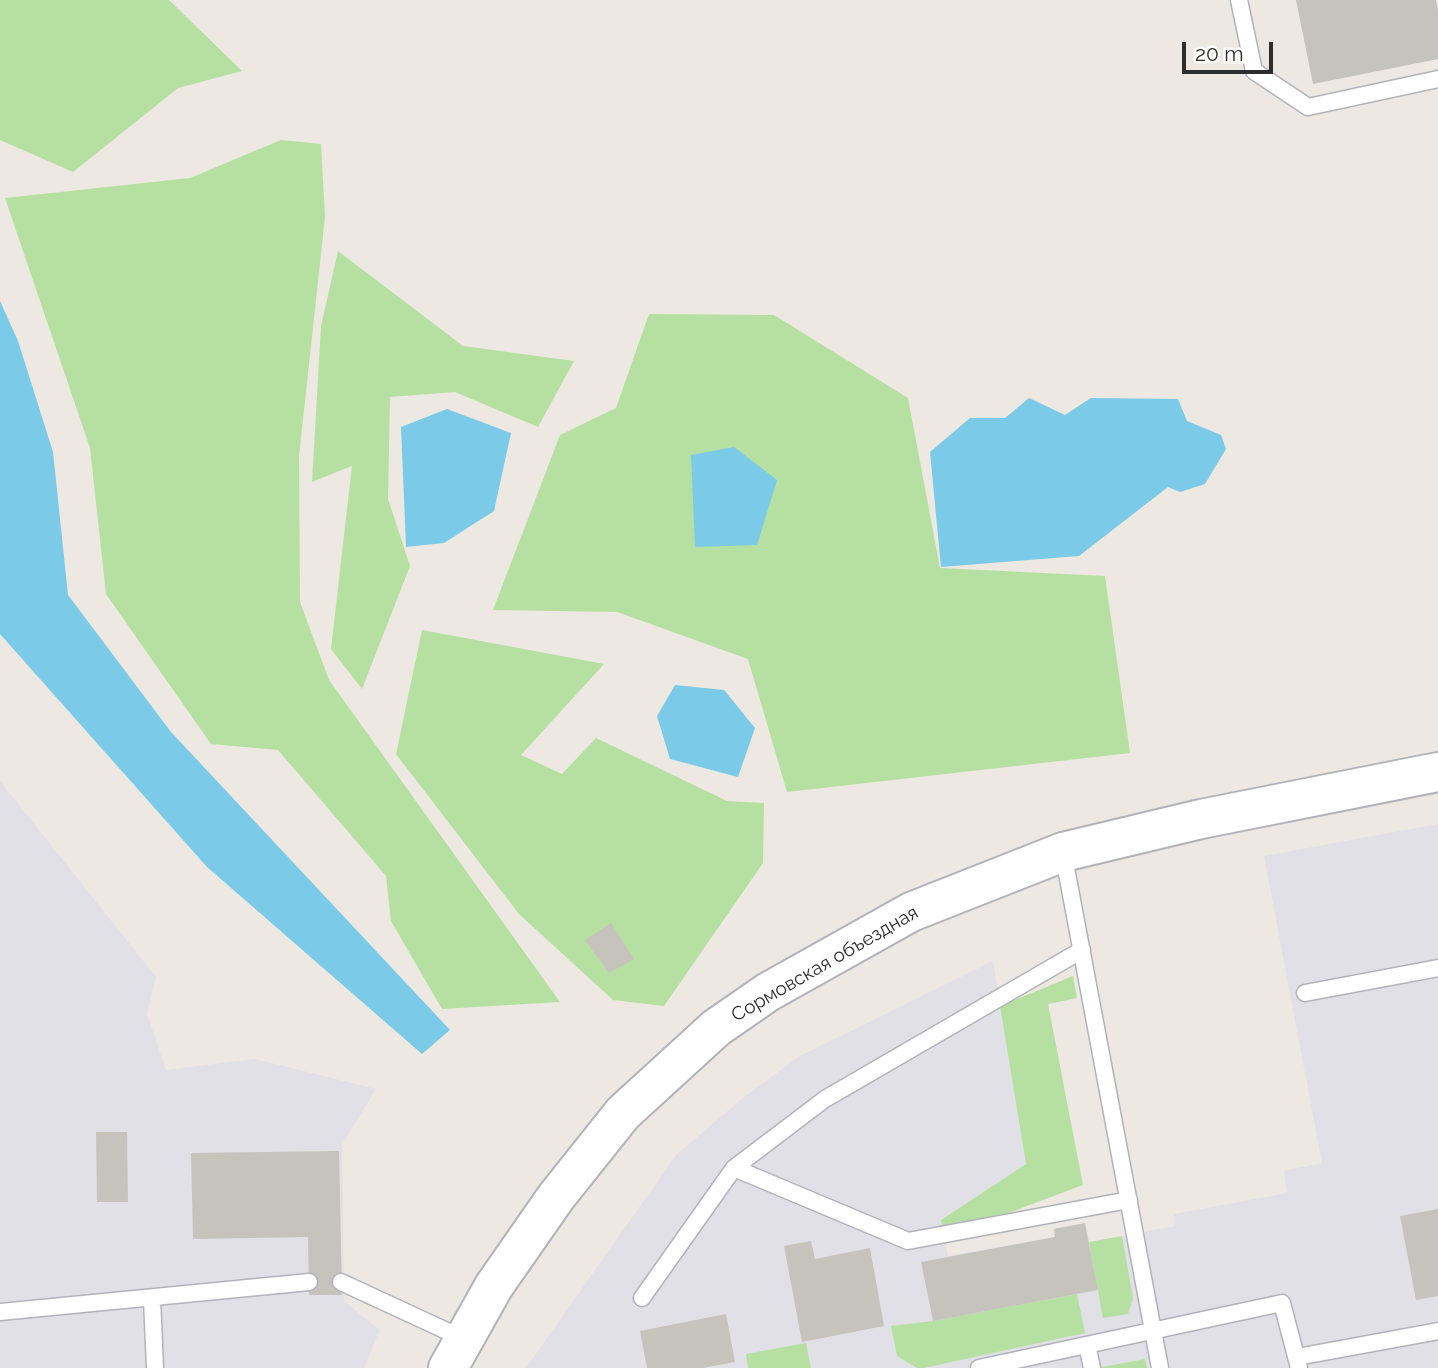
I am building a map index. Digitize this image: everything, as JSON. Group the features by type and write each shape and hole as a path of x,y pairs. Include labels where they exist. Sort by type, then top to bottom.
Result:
{"street":[{"name":"Сормовская объездная","path":"456,1354 494,1286 556,1197 623,1113 716,1028 768,992 911,912 1063,852 1201,819 1438,772"}],"lane":[{"path":"1239,0 1254,72 1308,107 1438,79"},
{"path":"1063,852 1160,1368"},
{"path":"642,1298 734,1168 825,1099 1082,950"},
{"path":"1305,993 1438,968"},
{"path":"734,1168 908,1241 1129,1200"},
{"path":"0,1312 309,1282"},
{"path":"341,1282 456,1354"},
{"path":"152,1298 155,1368"},
{"path":"979,1368 1282,1303 1298,1362 1438,1331"},
{"path":"1087,1345 1093,1368"}],"shaded area":[{"path":"0,781 156,977 147,1014 166,1070 255,1059 376,1089 342,1145 344,1301 380,1330 364,1368 0,1368"},
{"path":"1438,824 1438,1368 526,1368 676,1155 744,1097 800,1056 993,961 1026,1164 941,1220 948,1256 1054,1237 1054,1229 1085,1223 1089,1242 1122,1236 1175,1226 1174,1214 1287,1193 1284,1171 1322,1163 1264,856"}],"green space":[{"path":"0,0 169,0 242,71 178,88 73,172 0,140"},
{"path":"281,140 321,144 325,217 299,456 300,602 329,680 560,1002 442,1009 391,921 386,876 278,750 211,744 106,594 90,448 5,198 190,178"},
{"path":"338,251 463,346 574,361 538,427 455,392 390,397 388,499 410,566 362,689 331,649 352,466 312,482 321,326"},
{"path":"649,314 774,315 908,398 940,568 1105,576 1130,753 787,792 748,659 617,612 493,610 560,435 616,408"},
{"path":"422,630 604,664 521,755 562,774 596,738 727,801 764,803 763,863 664,1006 613,1000 519,914 396,754"},
{"path":"1073,976 1077,998 1048,1004 1083,1185 1003,1215 942,1227 941,1220 1026,1164 1000,1006"},
{"path":"1122,1236 1133,1298 1128,1314 1103,1318 1089,1242"},
{"path":"1077,1294 1085,1333 924,1368 917,1368 897,1356 891,1326 933,1321"},
{"path":"806,1343 811,1368 748,1368 746,1354"},
{"path":"1145,1359 1147,1368 1102,1368 1102,1367"}],"water":[{"path":"0,301 18,341 53,452 68,595 171,732 450,1030 422,1054 207,867 0,634"},
{"path":"1029,398 1065,415 1091,398 1178,399 1187,421 1221,435 1226,449 1205,484 1180,492 1168,487 1079,556 941,567 930,452 970,418 1005,418"},
{"path":"447,409 511,433 494,511 444,543 406,547 401,427"},
{"path":"734,447 777,480 757,545 695,547 691,455"},
{"path":"675,685 724,690 755,728 738,777 670,759 657,716"}],"building":[{"path":"1296,0 1436,0 1438,59 1313,84"},
{"path":"611,923 634,959 609,973 585,940"},
{"path":"96,1132 127,1132 128,1202 97,1202"},
{"path":"339,1151 342,1295 309,1295 308,1237 193,1239 191,1153"},
{"path":"1438,1209 1438,1296 1416,1300 1400,1216"},
{"path":"1085,1223 1098,1290 933,1321 921,1262 1055,1237 1054,1229"},
{"path":"811,1241 815,1259 870,1248 884,1326 802,1342 784,1246"},
{"path":"726,1314 735,1362 703,1368 647,1368 640,1331"}]}
